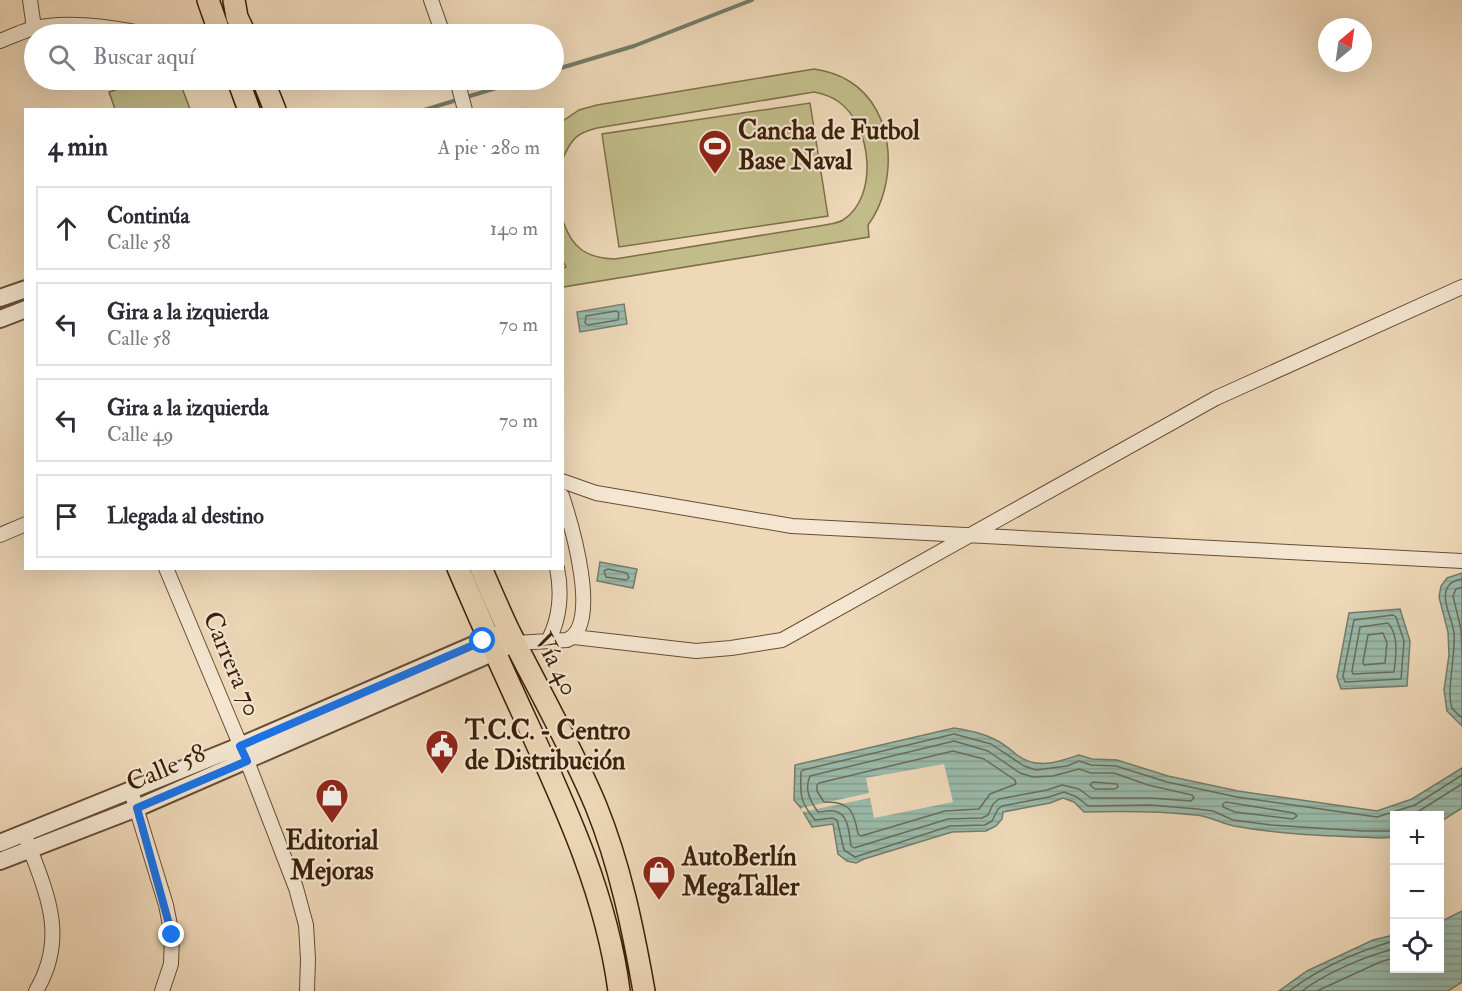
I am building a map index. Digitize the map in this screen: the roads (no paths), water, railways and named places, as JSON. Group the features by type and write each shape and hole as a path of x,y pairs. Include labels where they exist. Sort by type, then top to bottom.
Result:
{"highway":[{"path":"208,0 216,24"},
{"path":"234,0 240,24"},
{"path":"242,90 248,108"},
{"path":"267,90 274,108"},
{"name":"Vía 40","path":"459,570 561,797 587,861 610,940 619,991"},
{"name":"Vía 40","path":"482,570 597,808 622,886 644,991"}],"street":[{"path":"30,0 33,24"},
{"path":"430,0 439,24"},
{"path":"0,41 24,32"},
{"path":"459,90 464,108"},
{"path":"512,636 567,640 574,637 696,651 782,640 1216,398 1462,287"},
{"path":"0,298 24,290"},
{"path":"0,319 24,310"},
{"path":"564,482 596,493 773,524 1462,561"},
{"path":"564,503 576,544 582,581 579,629 574,637"},
{"path":"0,535 24,525"},
{"name":"Carrera 70","path":"167,570 296,888 306,925 307,991"},
{"path":"549,639 558,618 557,570"},
{"name":"Calle 58","path":"0,861 137,808 243,753 512,636"},
{"name":"Calle 58","path":"0,843 131,791 243,753"},
{"path":"131,791 172,935 171,964 162,991"},
{"path":"25,833 52,916 53,948 44,979 36,991"}],"water":[{"path":"624,304 627,324 580,332 577,312"},
{"path":"600,562 637,569 633,588 597,581"},
{"path":"1462,573 1462,726 1447,711 1444,690 1449,655 1448,632 1439,597 1441,586 1447,578"},
{"path":"1400,609 1410,641 1407,686 1341,689 1337,677 1349,613"},
{"path":"954,728 989,737 1032,762 1048,763 1079,755 1092,759 1117,760 1168,776 1238,791 1377,811 1412,799 1462,768 1462,808 1444,819 1444,811 1390,811 1390,837 1382,838 1270,831 1234,826 1205,817 1181,814 1084,812 1074,802 1063,798 1050,803 1003,812 1002,819 996,826 986,831 952,832 856,863 847,861 838,854 833,824 812,827 794,800 795,765"},
{"path":"1462,911 1462,982 1448,991 1279,991 1307,971 1373,940 1390,936 1390,973 1444,973 1444,920"}],"waterway":[{"path":"564,67 634,46 752,0"},
{"path":"431,108 490,90"}],"place":[{"name":"Cancha de Futbol Base Naval","path":"715,175"},
{"name":"T.C.C. - Centro de Distribución","path":"442,775"},
{"name":"Editorial Mejoras","path":"332,824"},
{"name":"AutoBerlín MegaTaller","path":"659,901"}]}
